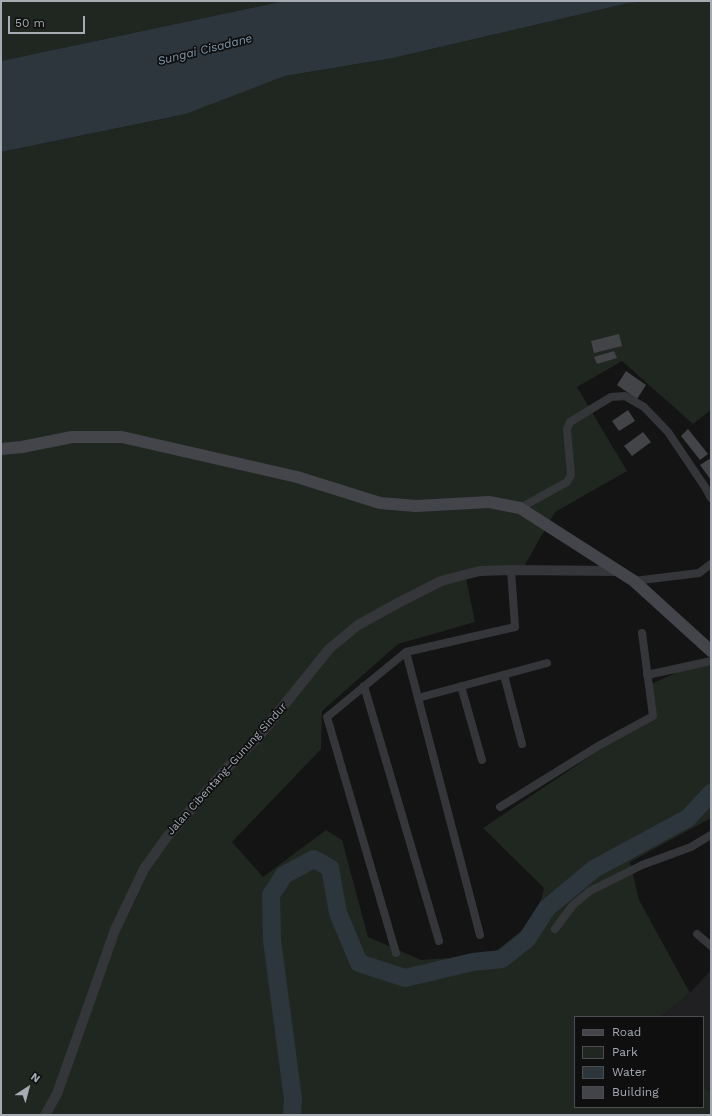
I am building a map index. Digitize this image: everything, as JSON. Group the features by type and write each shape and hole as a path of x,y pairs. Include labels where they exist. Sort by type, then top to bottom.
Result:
{"main road":[{"path":"1,449 22,447 72,437 122,437 297,477 380,503 416,506 490,502 520,508 634,581 711,651"}],"street":[{"path":"520,508 566,482 571,475 567,429 570,422 611,397 625,396 644,407 668,432 711,498"},
{"path":"634,581 699,573 711,564"},
{"path":"396,953 327,717 406,652 515,627 511,570"},
{"name":"Jalan Cibentang–Gunung Sindur","path":"45,1115 57,1094 115,930 144,869 166,838 227,768 260,734 329,649 358,625 441,581 480,571 618,571"},
{"path":"500,807 600,745 653,716 642,633"},
{"path":"406,652 480,935"},
{"path":"647,675 711,661"},
{"path":"418,698 547,663"},
{"path":"504,675 522,744"},
{"path":"364,686 439,941"},
{"path":"461,686 482,760"},
{"path":"555,929 573,905 590,891 642,865 691,847 711,835"},
{"path":"697,934 711,946"}],"shaded area":[{"path":"711,970 711,1092 704,1088 704,1016 661,1016 690,993"}],"green space":[{"path":"1,1 284,1 1,61"},
{"path":"653,1 711,1 711,410 693,424 622,361 577,387 627,471 555,512 522,570 466,578 475,622 398,644 322,711 321,749 232,842 263,877 326,830 342,840 368,937 421,960 491,955 536,919 544,888 483,828 652,715 651,684 705,660 711,665 711,818 630,862 639,900 690,993 661,1016 574,1016 574,1108 704,1108 704,1088 711,1092 711,1115 1,1115 1,152 186,114 285,76 393,58 629,3"}],"water":[{"name":"Sungai Cisadane","path":"284,1 653,1 629,3 393,58 285,76 186,114 1,152 1,61"}],"building":[{"path":"619,334 622,346 594,353 591,341"},
{"path":"614,351 617,358 597,364 594,357"},
{"path":"626,371 646,385 637,399 617,385"},
{"path":"628,410 635,421 619,431 612,421"},
{"path":"688,429 708,454 700,460 681,436"},
{"path":"643,432 651,442 632,456 624,446"},
{"path":"711,458 711,480 700,465"}],"waterway":[{"path":"292,1115 293,1099 272,940 271,895 284,875 314,859 330,868 338,913 359,963 405,978 473,962 502,959 527,939 547,908 594,869 688,818 711,793"}]}
